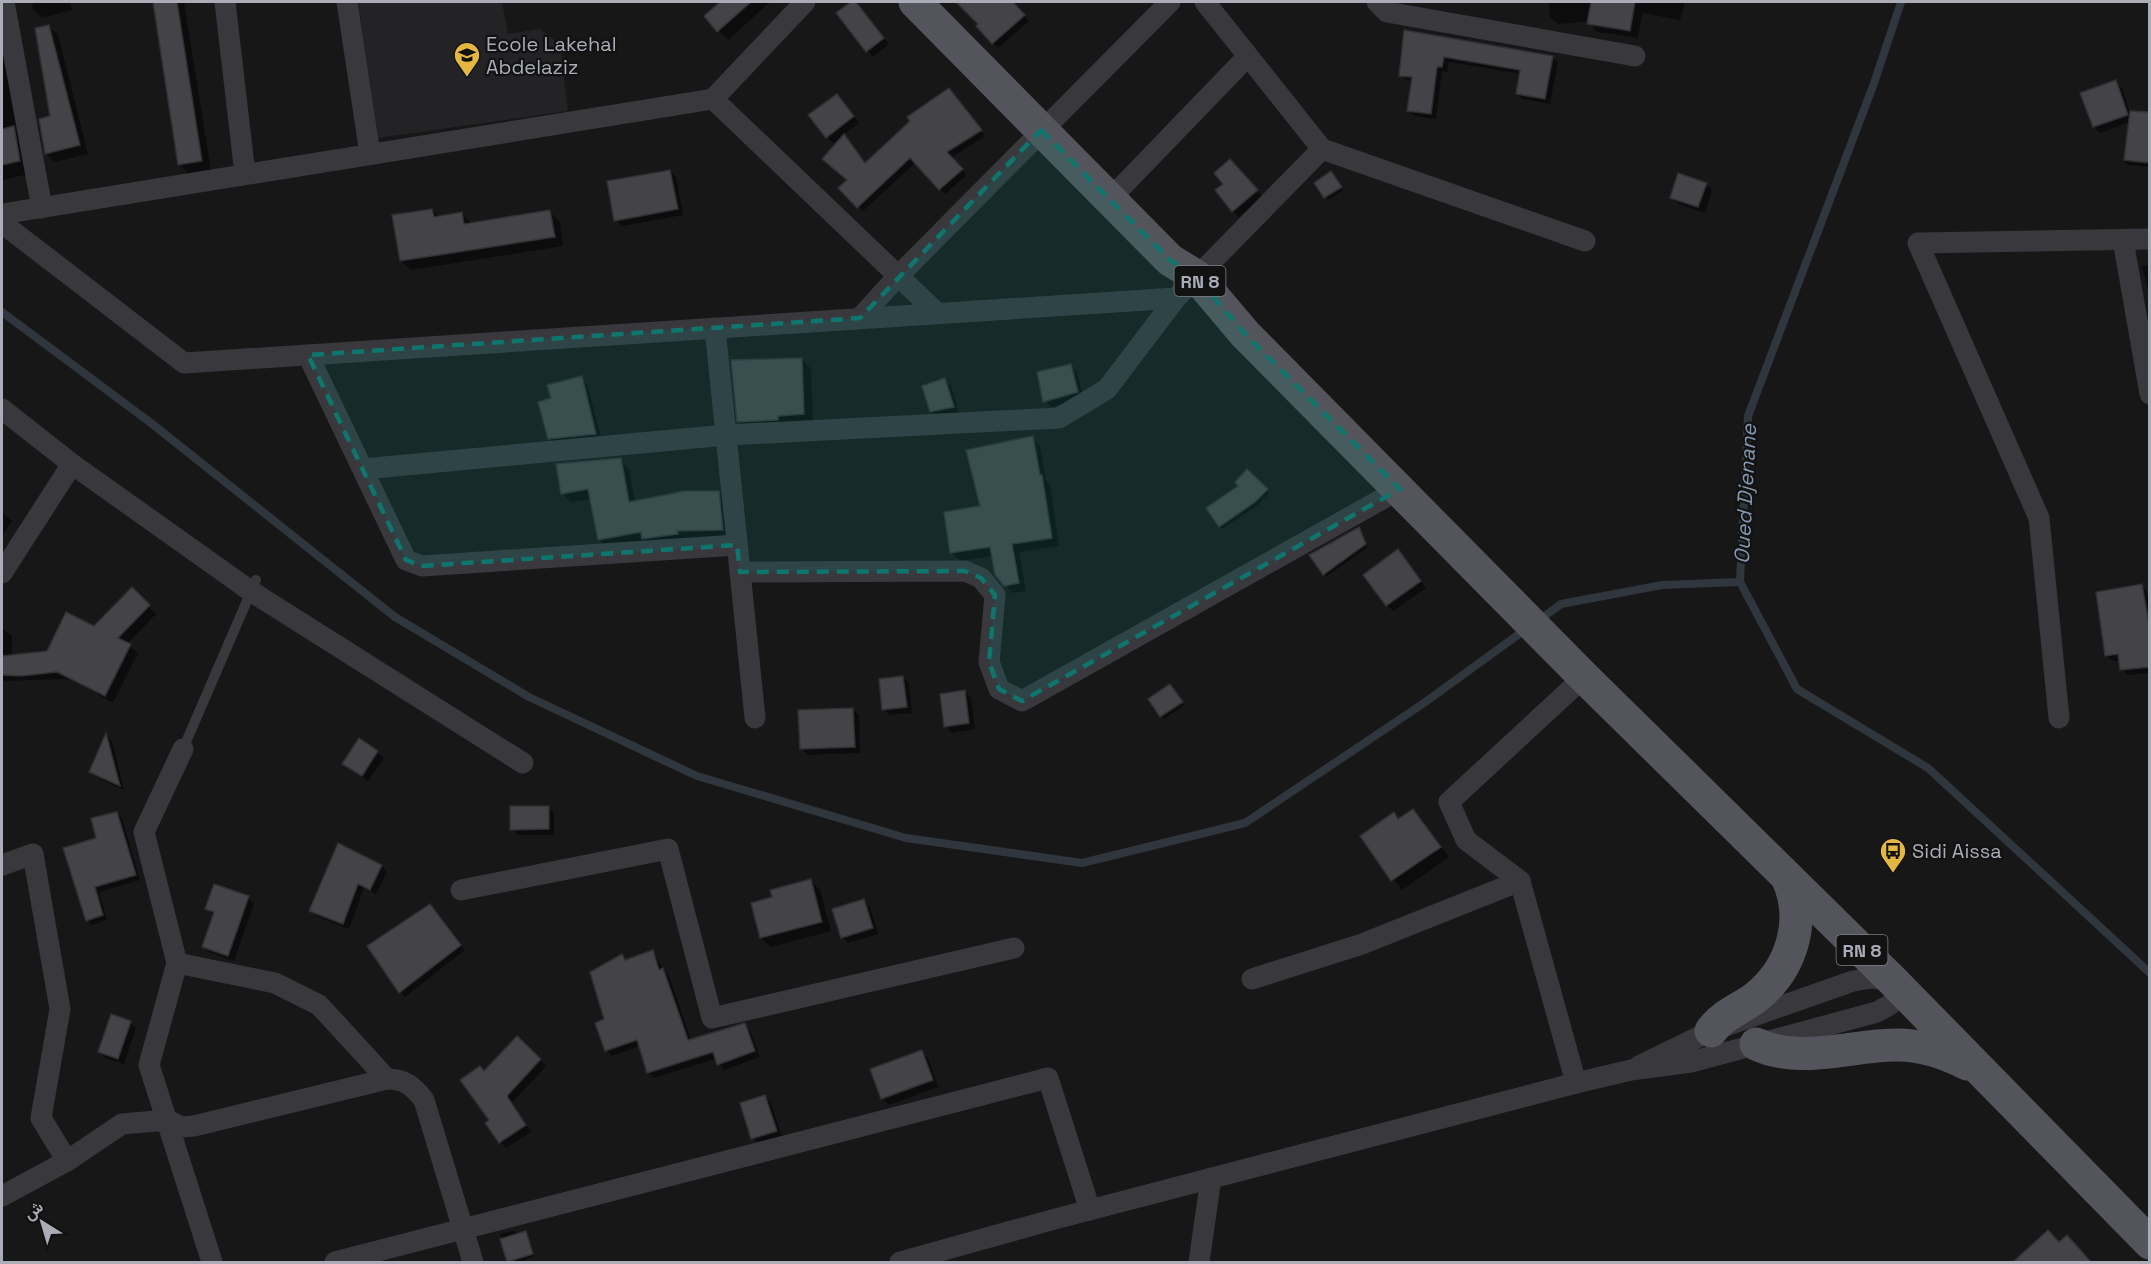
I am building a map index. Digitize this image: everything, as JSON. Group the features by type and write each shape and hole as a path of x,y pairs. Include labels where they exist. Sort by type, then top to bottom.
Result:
{"main road":[{"name":"RN 8","path":"915,2 1170,260 1186,287 1245,334 1577,669 1787,875 2150,1243"},
{"path":"1711,1031 1724,1015 1754,999 1766,987 1792,948 1798,921 1797,905 1787,875"},
{"path":"1756,1044 1790,1054 1896,1045 1916,1047 1959,1060 1981,1072"}],"street":[{"path":"4,2 42,208"},
{"path":"225,2 245,174"},
{"path":"347,2 370,154"},
{"path":"2,214 713,99 805,2"},
{"path":"860,318 1041,130 1170,2"},
{"path":"1205,2 1322,149 1585,241"},
{"path":"1377,2 1388,12 1635,56"},
{"path":"1109,200 1247,57"},
{"path":"713,99 937,313"},
{"path":"363,469 726,435 1059,418 1107,389 1186,287 1322,149"},
{"path":"2,223 184,363 937,313 1186,287"},
{"path":"2059,718 2038,518 1918,243 2150,239"},
{"path":"2123,240 2150,394"},
{"path":"715,328 755,718"},
{"path":"308,355 406,560 422,566 737,545"},
{"path":"2,410 72,464 523,763"},
{"path":"2,573 72,464"},
{"path":"740,572 965,571 981,578 995,595 989,662 999,689 1022,700 1400,489"},
{"path":"1576,1083 1520,881 1466,840 1449,802 1577,669"},
{"path":"183,749 144,832 177,963 148,1065 168,1120 212,1263"},
{"path":"461,890 668,849 712,1018 1014,948"},
{"path":"2,864 33,854 60,1009 41,1118 67,1161"},
{"path":"1252,979 1362,944 1520,881"},
{"path":"177,963 275,983 319,1005 387,1079"},
{"path":"900,1263 1090,1210 1576,1083 1631,1070 1691,1062 1877,1012 1891,1004 1897,986 1872,978 1853,981 1711,1031 1631,1070"},
{"path":"335,1263 1048,1078 1090,1210"},
{"path":"2,1196 67,1161 122,1125 168,1120 181,1127 194,1126 387,1079 401,1079 415,1089 424,1100 473,1263"},
{"path":"1199,1263 1211,1178"}],"lane":[{"path":"183,749 254,586"}],"highlighted area":[{"path":"1041,130 1170,260 1196,276 1245,334 1400,489 1022,701 999,689 989,662 995,595 981,578 965,571 740,572 737,545 422,566 406,560 394,539 308,355 860,318"}],"shaded area":[{"name":"Ecole Lakehal Abdelaziz","path":"358,2 502,2 508,34 540,29 560,45 568,111 378,138"}],"building":[{"path":"153,2 177,2 202,161 178,165"},
{"path":"720,2 751,2 717,32 704,16"},
{"path":"851,2 856,2 884,38 866,52 836,13"},
{"path":"956,2 1013,2 1025,15 992,44 976,26 978,24"},
{"path":"1591,2 1635,2 1630,31 1587,24"},
{"path":"49,25 80,145 45,154 39,119 50,116 35,28"},
{"path":"1404,30 1553,56 1545,99 1516,94 1520,70 1444,57 1442,67 1437,67 1431,114 1407,111 1412,77 1399,76"},
{"path":"2116,80 2128,115 2093,127 2080,93"},
{"path":"949,88 982,130 947,152 963,169 939,190 910,158 857,208 838,188 847,180 822,159 844,134 865,163 910,121 907,117"},
{"path":"837,94 854,116 826,138 808,115"},
{"path":"2130,111 2150,112 2150,163 2124,160"},
{"path":"14,126 20,161 2,165 2,129"},
{"path":"1230,159 1258,190 1232,212 1215,190 1223,184 1214,173"},
{"path":"670,170 678,209 614,221 607,181"},
{"path":"1331,171 1342,187 1324,198 1314,183"},
{"path":"1678,173 1707,183 1698,207 1670,198"},
{"path":"432,209 434,217 462,212 464,224 550,210 555,237 400,261 392,215"},
{"path":"802,358 804,414 778,416 778,420 737,422 731,360"},
{"path":"1071,364 1078,392 1043,402 1037,372"},
{"path":"582,376 596,434 548,439 538,402 551,398 547,385"},
{"path":"945,378 954,407 930,412 922,386"},
{"path":"1033,436 1052,538 1012,544 1019,583 1004,586 995,575 990,547 950,553 944,512 980,506 966,450"},
{"path":"621,458 629,502 685,491 719,491 723,530 677,531 678,534 642,539 641,532 598,540 588,489 561,494 556,464"},
{"path":"1247,469 1268,489 1255,502 1219,527 1206,508 1238,486 1235,482"},
{"path":"1359,527 1366,544 1323,575 1309,555"},
{"path":"1398,549 1421,581 1386,606 1363,575"},
{"path":"2142,584 2150,630 2150,667 2120,670 2118,654 2105,656 2096,592"},
{"path":"132,587 150,605 118,638 131,644 105,696 57,672 21,676 2,675 2,656 47,651 66,612 94,626"},
{"path":"903,676 907,707 882,710 879,679"},
{"path":"1170,684 1183,702 1160,717 1148,699"},
{"path":"965,690 969,723 944,727 940,694"},
{"path":"853,708 855,747 800,749 798,710"},
{"path":"106,733 120,786 89,772"},
{"path":"359,738 378,751 362,776 342,764"},
{"path":"510,806 549,806 549,829 510,830"},
{"path":"1413,809 1441,847 1391,881 1360,836 1394,812 1398,819"},
{"path":"117,812 136,875 95,887 103,915 86,921 63,848 96,838 91,818"},
{"path":"338,843 382,865 370,890 358,884 343,924 309,911"},
{"path":"811,879 822,922 760,938 751,903 772,897 770,890"},
{"path":"214,884 249,896 228,956 202,947 214,912 205,909"},
{"path":"864,899 873,928 841,938 832,909"},
{"path":"430,904 461,945 399,993 367,946"},
{"path":"653,950 659,970 663,968 688,1040 745,1023 755,1051 717,1065 713,1052 647,1073 637,1040 605,1051 595,1023 604,1019 590,972 622,954 625,960"},
{"path":"111,1014 131,1021 118,1059 98,1052"},
{"path":"517,1036 541,1059 507,1096 526,1125 499,1143 485,1123 489,1120 460,1080 480,1066 484,1071"},
{"path":"922,1050 933,1080 881,1099 870,1069"},
{"path":"765,1095 777,1131 751,1139 740,1103"},
{"path":"2048,1230 2059,1242 2067,1235 2092,1263 2012,1263"},
{"path":"526,1231 533,1254 507,1262 500,1239"}],"waterway":[{"name":"Oued Djenane","path":"1901,2 1873,86 1748,416 1740,582 1797,689 1928,768 2150,973"},
{"path":"2,312 151,423 395,617 529,697 697,776 906,838 1082,863 1245,823 1424,703 1526,629"},
{"path":"1538,621 1561,604 1662,585 1740,582"}],"place":[{"name":"Ecole Lakehal Abdelaziz","path":"467,78"},
{"name":"Sidi Aissa","path":"1893,874"}]}
